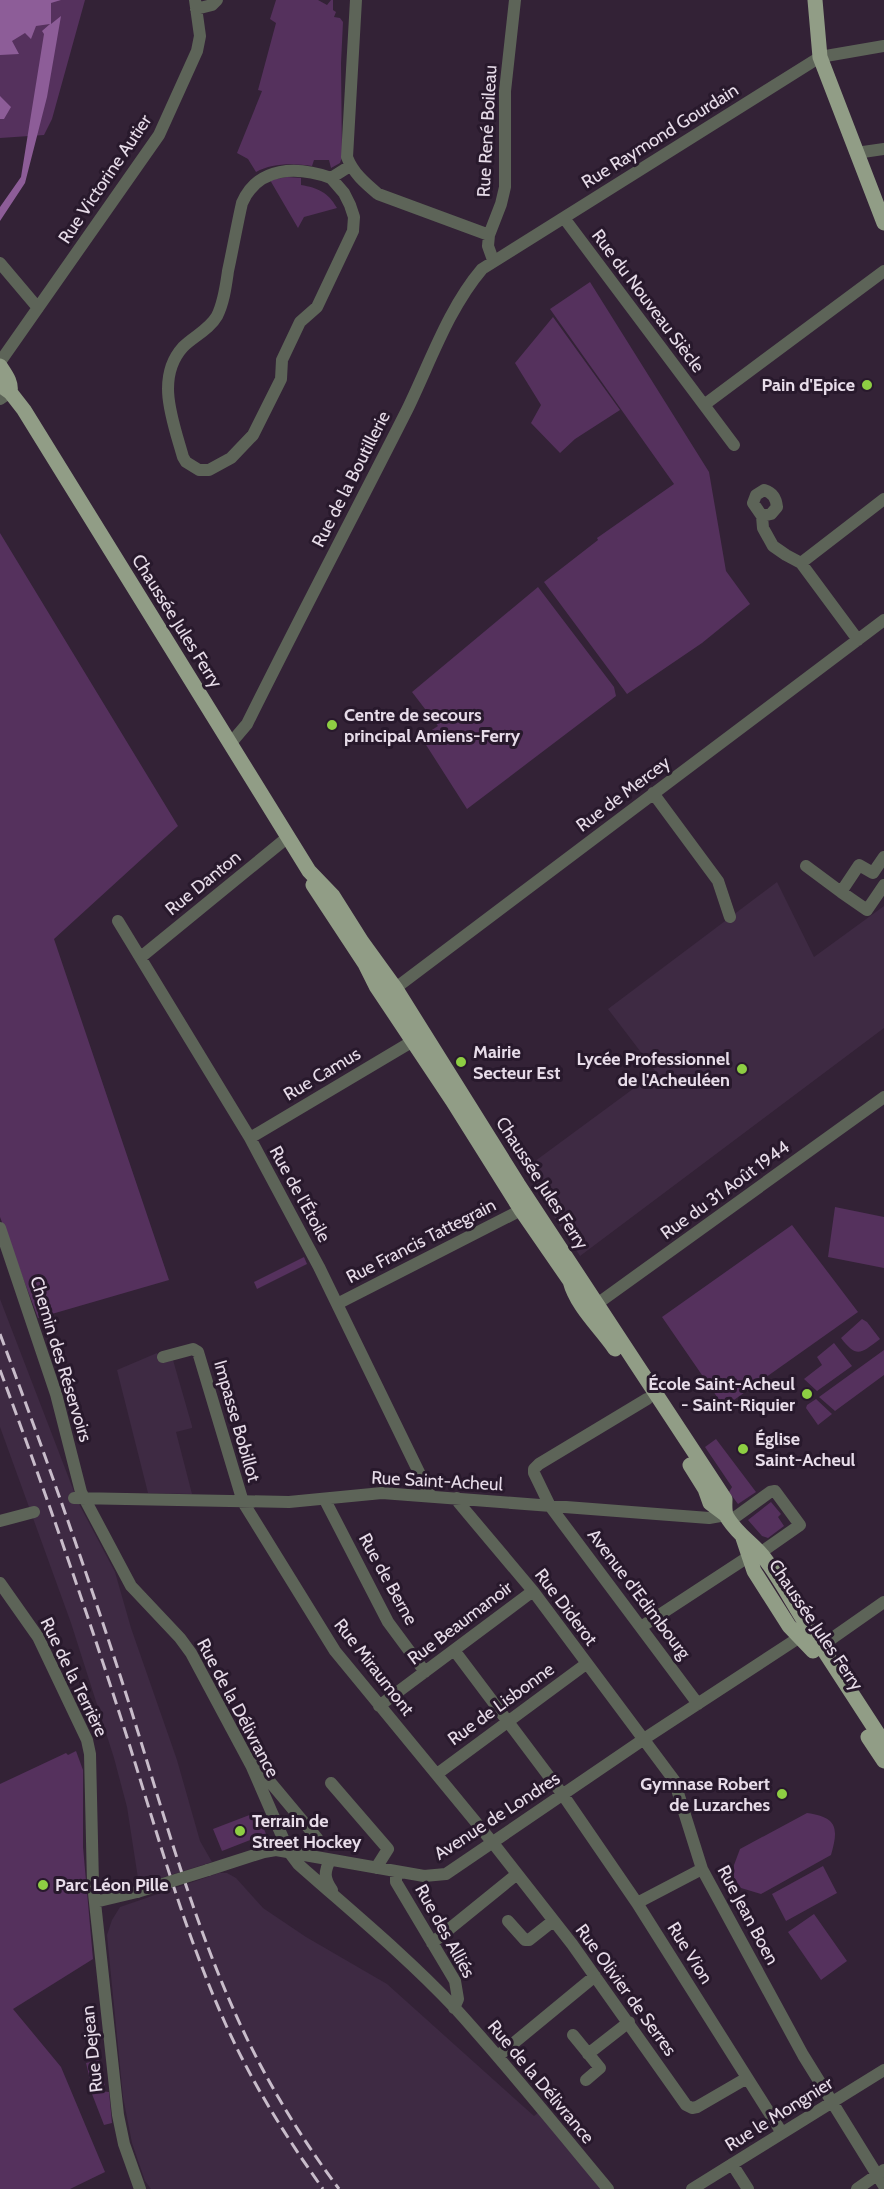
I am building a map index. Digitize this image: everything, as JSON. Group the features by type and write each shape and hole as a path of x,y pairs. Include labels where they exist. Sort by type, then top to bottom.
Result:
{"main road":[{"path":"815,0 820,57 884,223"},
{"name":"Chaussée Jules Ferry","path":"0,364 11,387 3,392 47,448 309,871 333,896 362,942 390,993 412,1041 521,1210 570,1281 572,1289 592,1308"},
{"name":"Chaussée Jules Ferry","path":"390,993 469,1107 592,1308 725,1499 728,1518 805,1634 884,1743"},
{"path":"592,1308 607,1338 705,1489 710,1503 728,1518"},
{"name":"Chaussée Jules Ferry","path":"817,1649 884,1761"}],"street":[{"path":"196,4 212,5 217,0"},
{"path":"356,0 347,157 350,166 378,194 489,236 488,246 493,260"},
{"name":"Rue René Boileau","path":"489,236 505,187 505,91 515,0"},
{"name":"Rue Victorine Autier","path":"0,364 159,135 197,51 200,36 196,4"},
{"path":"820,57 884,45"},
{"name":"Rue Raymond Gourdain","path":"519,245 820,57"},
{"path":"856,153 884,149"},
{"path":"331,178 350,166"},
{"path":"274,172 317,173 331,178 344,193 354,217 347,245 317,307 300,322 282,360 281,379 253,435 231,458 209,470 199,470 186,462 183,457 167,391 167,379 177,355 209,326 217,314 223,299 242,202 247,191 262,177 274,172"},
{"name":"Rue du Nouveau Siècle","path":"564,218 734,445"},
{"name":"Rue de la Boutillerie","path":"230,744 247,724 465,292 482,269 519,245"},
{"path":"0,263 38,308"},
{"path":"704,405 884,271"},
{"path":"801,563 884,499"},
{"path":"762,516 763,528 773,546 801,563 858,640"},
{"name":"Rue de Mercey","path":"390,993 884,620"},
{"path":"653,794 718,881 730,917"},
{"name":"Rue Danton","path":"141,957 288,837"},
{"path":"873,873 884,856"},
{"path":"806,866 841,892 867,910 884,884 873,873 859,865 841,892"},
{"name":"Rue de l'Étoile","path":"118,921 250,1138 338,1304 430,1495"},
{"name":"Rue Camus","path":"250,1138 412,1041"},
{"name":"Rue du 31 Août 1944","path":"592,1308 884,1097"},
{"name":"Rue Francis Tattegrain","path":"338,1304 521,1210"},
{"name":"Chemin des Réservoirs","path":"0,1228 56,1394 81,1492 80,1499"},
{"name":"Impasse Bobillot","path":"163,1357 193,1349 198,1352 243,1502"},
{"name":"Avenue d'Edimbourg","path":"647,1399 534,1469 535,1478 550,1506 698,1704"},
{"name":"Chaussée Jules Ferry","path":"728,1518 775,1491 804,1522 754,1555"},
{"name":"Rue Saint-Acheul","path":"80,1499 243,1502 325,1500 382,1493 728,1518"},
{"name":"Rue Diderot","path":"457,1498 533,1591 643,1740"},
{"name":"Rue de la Délivrance","path":"80,1499 131,1586 180,1638 191,1653 252,1767 289,1852 298,1864 409,1963 454,2008 498,2056 608,2189"},
{"name":"Rue de Berne","path":"325,1500 388,1622 425,1672"},
{"name":"Rue Miraumont","path":"243,1502 335,1651 493,1843"},
{"path":"0,1521 34,1512"},
{"path":"641,1627 754,1555"},
{"name":"Rue de la Terrière","path":"0,1583 38,1637 87,1740 91,1763 91,1853 95,1902"},
{"name":"Rue Beaumanoir","path":"379,1706 533,1591"},
{"path":"817,1649 884,1602"},
{"name":"Avenue de Londres","path":"95,1902 137,1892 276,1850 396,1872 440,1876 452,1871 643,1740 805,1634"},
{"name":"Rue Vion","path":"454,1650 563,1794 637,1903 782,2133"},
{"name":"Rue de Lisbonne","path":"437,1774 586,1664"},
{"name":"Rue Jean Boen","path":"643,1740 674,1780 702,1869 788,2028 832,2103 880,2172 884,2186"},
{"path":"252,1767 255,1764 317,1838"},
{"path":"331,1783 388,1849 376,1868"},
{"name":"Rue Olivier de Serres","path":"493,1843 595,1976 686,2104 692,2108 697,2107 747,2078"},
{"name":"Rue de la Délivrance","path":"330,1860 325,1874 327,1882 340,1901"},
{"path":"637,1903 702,1869"},
{"name":"Rue des Alliés","path":"396,1872 396,1882 455,1981 458,1999 454,2008"},
{"path":"432,1943 517,1874"},
{"name":"Rue Dejean","path":"95,1902 118,2115 124,2144 140,2189"},
{"path":"508,1921 525,1940 529,1940 554,1921"},
{"path":"498,2056 595,1976"},
{"path":"588,2054 629,2022"},
{"path":"573,2035 600,2068 586,2080"},
{"name":"Rue le Mongnier","path":"692,2189 884,2070"},
{"path":"732,2164 748,2189"},
{"path":"856,2189 880,2172"}],"shaded area":[{"path":"0,0 85,0 52,119 44,135 0,138"},
{"path":"0,0 61,0 51,3 51,24 61,16 47,97 25,183 0,221 0,207 21,177 44,34 42,31 50,24 36,26 31,39 25,33 12,41 19,54 0,55"},
{"path":"276,0 318,0 327,5 333,0 333,10 336,12 334,17 340,18 343,22 342,157 340,163 331,168 329,160 314,160 312,166 283,164 256,172 248,159 237,153 262,91 258,90 276,23 270,19"},
{"path":"0,96 11,107 4,119 0,119"},
{"path":"287,177 301,178 301,185 322,192 337,208 304,217 298,228 270,180"},
{"path":"590,282 709,472 726,571 750,604 702,643 627,694 544,582 598,540 597,538 674,484 550,309"},
{"path":"553,317 620,410 575,439 560,453 531,423 541,405 515,363"},
{"path":"0,533 178,826 54,939 169,1280 38,1318 0,1217"},
{"path":"538,587 614,687 616,696 467,809 421,737 438,726 412,692"},
{"name":"Lycée Professionnel de l'Acheuléen","path":"777,882 814,957 884,906 884,1028 580,1256 531,1182 536,1179 535,1172 527,1167 656,1072 608,1009"},
{"path":"835,1207 884,1217 884,1268 828,1257"},
{"path":"792,1225 858,1312 724,1407 662,1317"},
{"path":"304,1257 307,1264 257,1289 254,1282"},
{"path":"0,1299 78,1502 115,1572 131,1628 177,1760 200,1841 212,1862 139,1885 127,1807 114,1758 71,1623 0,1427"},
{"path":"862,1319 880,1339 859,1352 851,1349 841,1338"},
{"path":"834,1343 852,1366 817,1391 804,1379 822,1365 817,1357"},
{"path":"884,1350 884,1375 835,1411 819,1397"},
{"path":"157,1353 163,1363 173,1360 192,1426 192,1428 176,1432 192,1494 148,1493 117,1370"},
{"path":"816,1399 832,1414 818,1425 806,1408"},
{"path":"716,1439 756,1492 738,1504 729,1492 732,1487 705,1447"},
{"path":"771,1502 781,1514 778,1517 784,1526 768,1538 762,1536 748,1520"},
{"name":"Parc Léon Pille","path":"76,1751 83,1770 83,1847 93,1959 13,2009 61,2067 105,2172 70,2189 0,2189 0,1784 66,1753 68,1755"},
{"name":"Terrain de Street Hockey","path":"257,1812 266,1834 222,1851 213,1829"},
{"path":"807,1813 825,1817 833,1825 835,1838 831,1855 761,1894 741,1888 734,1878 734,1865 740,1849"},
{"path":"823,1866 837,1893 786,1921 772,1894"},
{"path":"219,1873 227,1873 236,1878 263,1908 306,1937 387,1984 534,2116 540,2111 602,2189 151,2189 145,2181 132,2143 123,2097 107,1935 120,1907"},
{"path":"814,1914 847,1961 821,1980 788,1932"},
{"path":"99,2060 105,2085 92,2088 86,2063"},
{"path":"92,2090 109,2092 112,2123 104,2125"}],"railway":[{"path":"0,1334 82,1560 207,1946 251,2048 298,2130 339,2189"},
{"path":"0,1370 76,1583 195,1949 226,2025 258,2089 323,2189"}],"place":[{"name":"Pain d'Epice","path":"867,385"},
{"name":"Centre de secours principal Amiens-Ferry","path":"332,725"},
{"name":"Mairie Secteur Est","path":"461,1062"},
{"name":"Lycée Professionnel de l'Acheuléen","path":"742,1069"},
{"name":"École Saint-Acheul - Saint-Riquier","path":"807,1394"},
{"name":"Église Saint-Acheul","path":"743,1449"},
{"name":"Gymnase Robert de Luzarches","path":"782,1794"},
{"name":"Terrain de Street Hockey","path":"240,1831"},
{"name":"Parc Léon Pille","path":"43,1885"}]}
